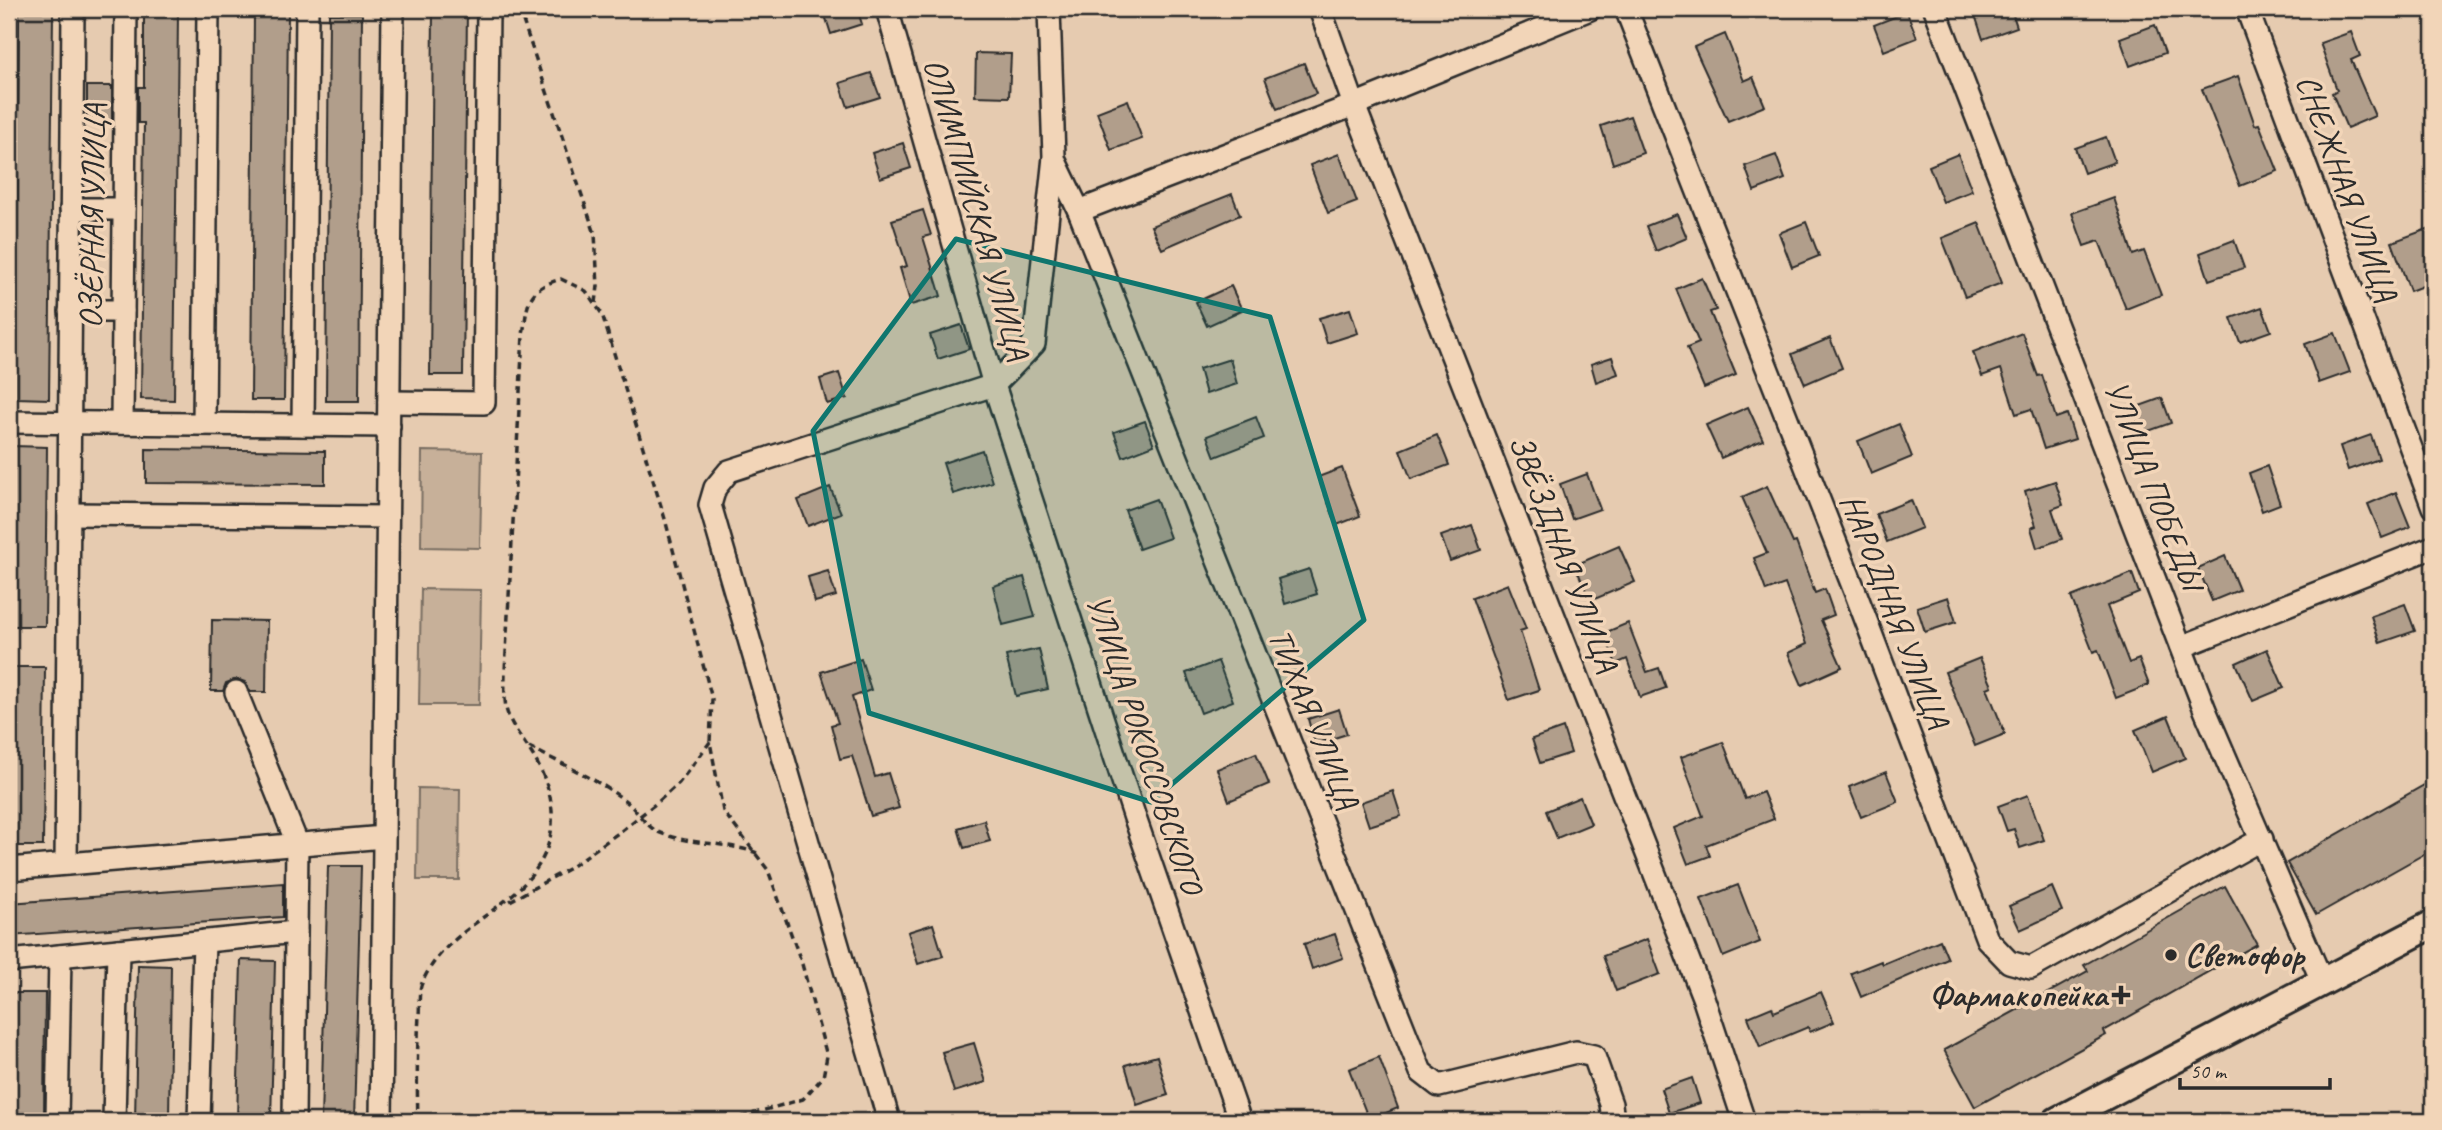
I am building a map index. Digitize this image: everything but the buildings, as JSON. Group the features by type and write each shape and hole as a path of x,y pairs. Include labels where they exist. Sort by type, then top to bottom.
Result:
{"main road":[{"path":"2057,1121 2433,924"}],"street":[{"name":"ОЗЁРНАЯ УЛИЦА","path":"66,864 69,514 76,423 78,209 73,9"},
{"name":"ОЗЁРНАЯ УЛИЦА","path":"122,423 125,9"},
{"path":"204,424 208,9"},
{"path":"303,425 307,9"},
{"path":"381,1121 393,9"},
{"path":"389,402 484,403 488,9"},
{"name":"ОЛИМПИЙСКАЯ УЛИЦА","path":"887,9 994,386"},
{"path":"889,1121 710,505 716,488 729,471 994,386 1034,344 1054,157 1049,9"},
{"name":"ЗВЁЗДНАЯ УЛИЦА","path":"1320,9 1354,105 1703,996 1744,1121"},
{"path":"1079,211 1354,105 1590,9"},
{"name":"НАРОДНАЯ УЛИЦА","path":"1626,9 1856,594 1987,939 2009,961 2031,968 2262,839"},
{"name":"УЛИЦА ПОБЕДЫ","path":"1935,9 2205,710 2322,981"},
{"name":"СНЕЖНАЯ УЛИЦА","path":"2247,9 2433,507"},
{"name":"ТИХАЯ УЛИЦА","path":"1054,157 1079,211 1421,1072 1439,1086 1576,1052 1594,1056 1611,1104 1613,1121"},
{"path":"78,209 124,209"},
{"path":"77,311 123,311"},
{"name":"УЛИЦА РОКОССОВСКОГО","path":"994,386 1135,818 1240,1121"},
{"path":"9,422 388,426"},
{"path":"69,514 387,517"},
{"path":"2182,647 2433,547"},
{"path":"236,692 297,843 294,1121"},
{"path":"9,869 384,837"},
{"path":"9,961 296,932"},
{"path":"200,1121 204,941"},
{"path":"114,1121 118,950"},
{"path":"57,1121 60,956"}],"path":[{"path":"519,9 595,234 598,286 596,303"},
{"path":"504,904 537,871 547,850 552,824 551,796 506,708 505,671 513,493 527,305 541,285 561,279 586,291 602,314 665,519 712,699 710,742 723,811 758,853 768,870 802,964 827,1056 824,1077 803,1099 727,1121"},
{"path":"418,1121 416,1065 421,985 437,961 472,924 568,869 659,801 679,783 710,742"},
{"path":"527,746 624,799 653,830 679,841 706,845 732,844 758,853"}],"highlighted area":[{"path":"956,239 1270,317 1364,620 1151,802 869,713 813,431"}],"shaded area":[{"path":"422,451 482,452 480,548 421,547"},
{"path":"421,589 481,590 479,705 419,705"},
{"path":"418,788 460,789 459,880 417,880"}],"place":[{"name":"Светофор","path":"2171,955"},
{"name":"Фармакопейка","path":"2121,995"}]}
